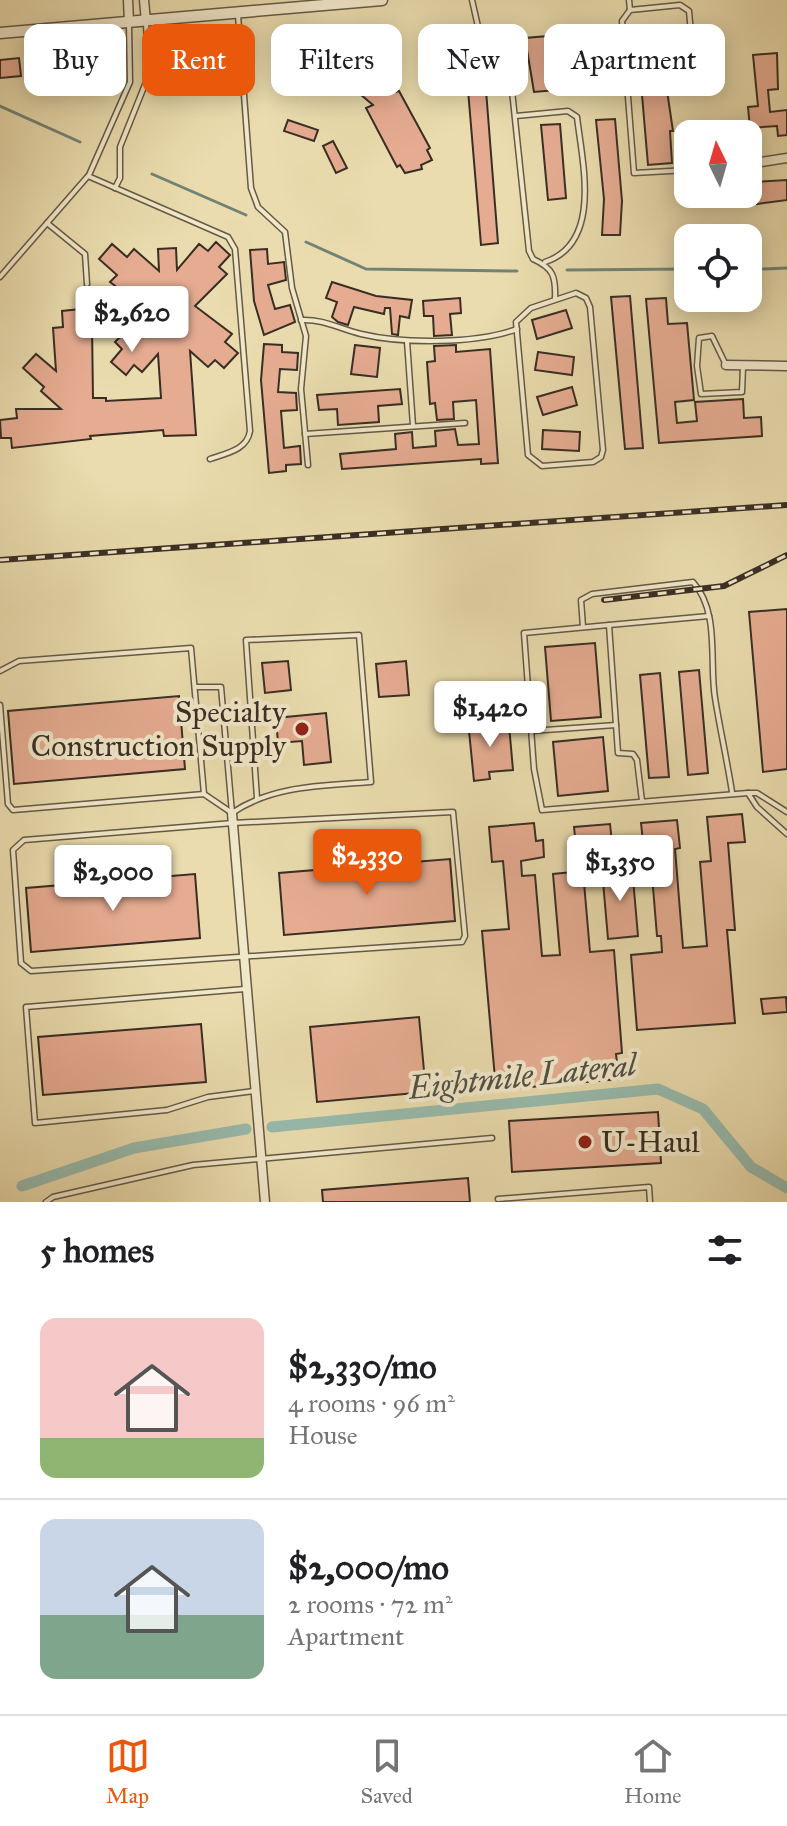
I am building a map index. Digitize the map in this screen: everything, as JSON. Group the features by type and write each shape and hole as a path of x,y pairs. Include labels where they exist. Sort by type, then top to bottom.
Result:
{"street":[{"path":"128,0 129,22"},
{"path":"144,0 146,21"},
{"path":"0,33 382,0"},
{"path":"762,162 787,158"},
{"path":"726,365 787,366"},
{"path":"233,818 265,1202"}],"lane":[{"path":"472,0 479,31 508,53 529,251 533,259 545,262 554,279 555,299"},
{"path":"629,0 630,10 622,22 634,173 674,171"},
{"path":"630,10 680,2 690,13 691,24"},
{"path":"238,13 251,188 258,207 285,232 292,288 306,336 301,389 308,465"},
{"path":"115,188 120,178 120,147 148,77 146,21"},
{"path":"0,277 88,176 130,82 129,22"},
{"path":"515,116 568,111 577,117 586,206 567,246 545,262"},
{"path":"88,176 228,237 233,242 250,431 248,440 241,447 210,459"},
{"path":"47,223 85,254 87,284"},
{"path":"576,293 586,298 590,307 603,435 601,457 551,467 531,460 516,322 525,312 555,299 576,293"},
{"path":"301,320 319,319 361,334 407,341 517,329"},
{"path":"726,365 712,336 699,338 697,366 701,394 742,392 743,365"},
{"path":"407,341 413,426"},
{"path":"305,434 465,423"},
{"path":"583,627 581,600 592,594 693,582 700,590 709,616 715,698 732,792"},
{"path":"709,616 524,633 538,801 542,810 732,792 757,793 787,812"},
{"path":"609,625 618,753 633,754 637,760 642,801"},
{"path":"233,818 257,798 276,791 371,782 359,635 246,640 257,798"},
{"path":"0,671 19,661 191,648 204,794"},
{"path":"194,687 221,687 233,818"},
{"path":"0,705 8,804 13,810 204,794 233,818"},
{"path":"531,731 616,725"},
{"path":"748,793 757,807 787,834"},
{"path":"453,812 465,936 458,943 244,957 31,971 20,958 13,850 32,837 233,818 453,812"},
{"path":"782,828 787,823"},
{"path":"247,989 26,1007 35,1123 167,1110 208,1097 256,1090"},
{"path":"46,1202 193,1165 492,1138"},
{"path":"498,1199 649,1187 650,1202"}],"building":[{"path":"544,36 544,91 534,92 528,38"},
{"path":"777,53 778,89 768,90 770,112 787,110 787,135 778,136 777,126 762,127 762,120 749,120 748,107 758,106 753,55"},
{"path":"19,58 21,76 0,78 0,60"},
{"path":"362,96 402,96 430,148 427,150 432,160 421,165 422,169 405,173 400,165 397,167 366,108 373,105"},
{"path":"469,96 486,96 498,243 481,245"},
{"path":"642,96 668,96 673,131 670,131 672,163 648,165"},
{"path":"615,119 622,201 620,235 602,235 604,199 596,120"},
{"path":"288,120 318,130 314,141 284,131"},
{"path":"560,124 566,198 548,200 541,125"},
{"path":"333,141 347,168 336,173 323,146"},
{"path":"787,180 787,200 762,203 762,182"},
{"path":"216,242 230,255 219,267 227,274 195,306 232,334 225,342 238,353 224,368 215,360 208,367 190,351 196,435 164,436 163,430 90,436 91,439 12,448 11,438 1,438 0,420 17,418 16,409 61,409 41,391 44,387 23,368 36,354 56,371 53,328 63,327 62,311 80,309 81,326 92,326 93,398 106,398 106,401 161,398 158,354 142,372 134,365 126,375 111,362 122,349 115,342 147,310 110,282 117,275 99,259 112,244 127,257 134,249 159,271 158,249 176,248 177,270 199,244 208,251"},
{"path":"267,249 268,264 284,262 286,280 268,285 275,309 290,305 295,322 264,335 254,301 250,250"},
{"path":"332,282 376,296 412,300 409,318 400,316 398,335 392,334 390,308 385,308 384,314 354,307 348,325 338,322 332,317 337,302 326,298"},
{"path":"630,296 643,448 625,449 611,297"},
{"path":"460,298 461,313 450,314 452,335 434,336 433,316 424,316 423,301"},
{"path":"666,298 668,324 687,323 694,400 675,402 677,423 697,421 695,402 743,399 744,418 761,417 762,436 659,443 646,299"},
{"path":"566,310 572,328 537,339 532,320"},
{"path":"264,344 282,345 282,352 298,353 297,370 280,369 278,392 296,393 297,410 281,411 284,448 300,446 301,464 286,465 286,471 269,473 261,380"},
{"path":"355,345 380,348 377,377 351,374"},
{"path":"456,345 456,352 490,349 498,463 481,464 481,459 342,469 340,454 396,449 395,434 412,432 413,448 436,446 435,431 455,429 458,445 479,444 476,400 453,402 454,419 437,420 435,403 430,404 427,362 435,361 434,346"},
{"path":"538,352 574,357 572,375 535,370"},
{"path":"572,387 577,405 543,415 537,397"},
{"path":"400,389 402,404 378,406 379,422 338,425 337,409 319,410 317,395"},
{"path":"543,430 580,432 579,451 542,449"},
{"path":"787,609 787,769 763,772 749,612"},
{"path":"595,643 601,717 551,721 545,647"},
{"path":"288,661 291,690 265,693 262,663"},
{"path":"406,661 409,695 379,697 376,664"},
{"path":"699,670 708,773 688,775 679,672"},
{"path":"660,673 669,777 649,778 640,675"},
{"path":"179,696 185,769 14,784 8,711"},
{"name":"Specialty Construction Supply","path":"326,713 331,762 304,765 302,741 278,743 276,718"},
{"path":"485,720 486,727 509,725 513,770 489,772 490,779 474,781 468,721"},
{"path":"603,737 608,791 558,796 553,742"},
{"path":"742,814 745,842 728,843 735,930 727,930 735,1023 637,1030 631,955 662,952 661,936 657,936 650,851 644,851 641,823 677,820 680,848 675,849 683,948 707,946 700,862 711,861 707,817"},
{"path":"534,823 536,841 543,840 544,857 521,861 522,876 535,875 542,956 560,955 553,874 583,871 590,952 614,950 622,1053 616,1054 619,1079 496,1090 482,931 509,929 503,861 492,862 489,827"},
{"path":"610,824 613,852 577,856 574,827"},
{"path":"450,859 455,921 284,935 279,873"},
{"path":"632,867 638,936 608,939 602,870"},
{"path":"195,874 200,938 31,952 26,888"},
{"path":"786,997 787,1012 763,1014 761,999"},
{"path":"419,1017 426,1092 317,1102 310,1027"},
{"path":"201,1024 206,1082 43,1095 38,1037"},
{"name":"U-Haul","path":"658,1112 661,1163 512,1172 509,1121"},
{"path":"468,1178 470,1202 323,1202 322,1190"}],"waterway":[{"path":"0,106 80,142"},
{"path":"152,174 246,215"},
{"path":"306,242 366,269 517,271"},
{"path":"763,269 787,268"},
{"path":"567,270 674,269"},
{"name":"Eightmile Lateral","path":"272,1127 658,1089 703,1109 751,1167 787,1188"},
{"name":"Eightmile Lateral","path":"22,1186 134,1148 246,1129"}],"railway":[{"path":"0,560 787,505"},
{"path":"604,600 724,586 787,555"}],"place":[{"name":"Specialty Construction Supply","path":"302,729"},
{"name":"U-Haul","path":"585,1142"}]}
